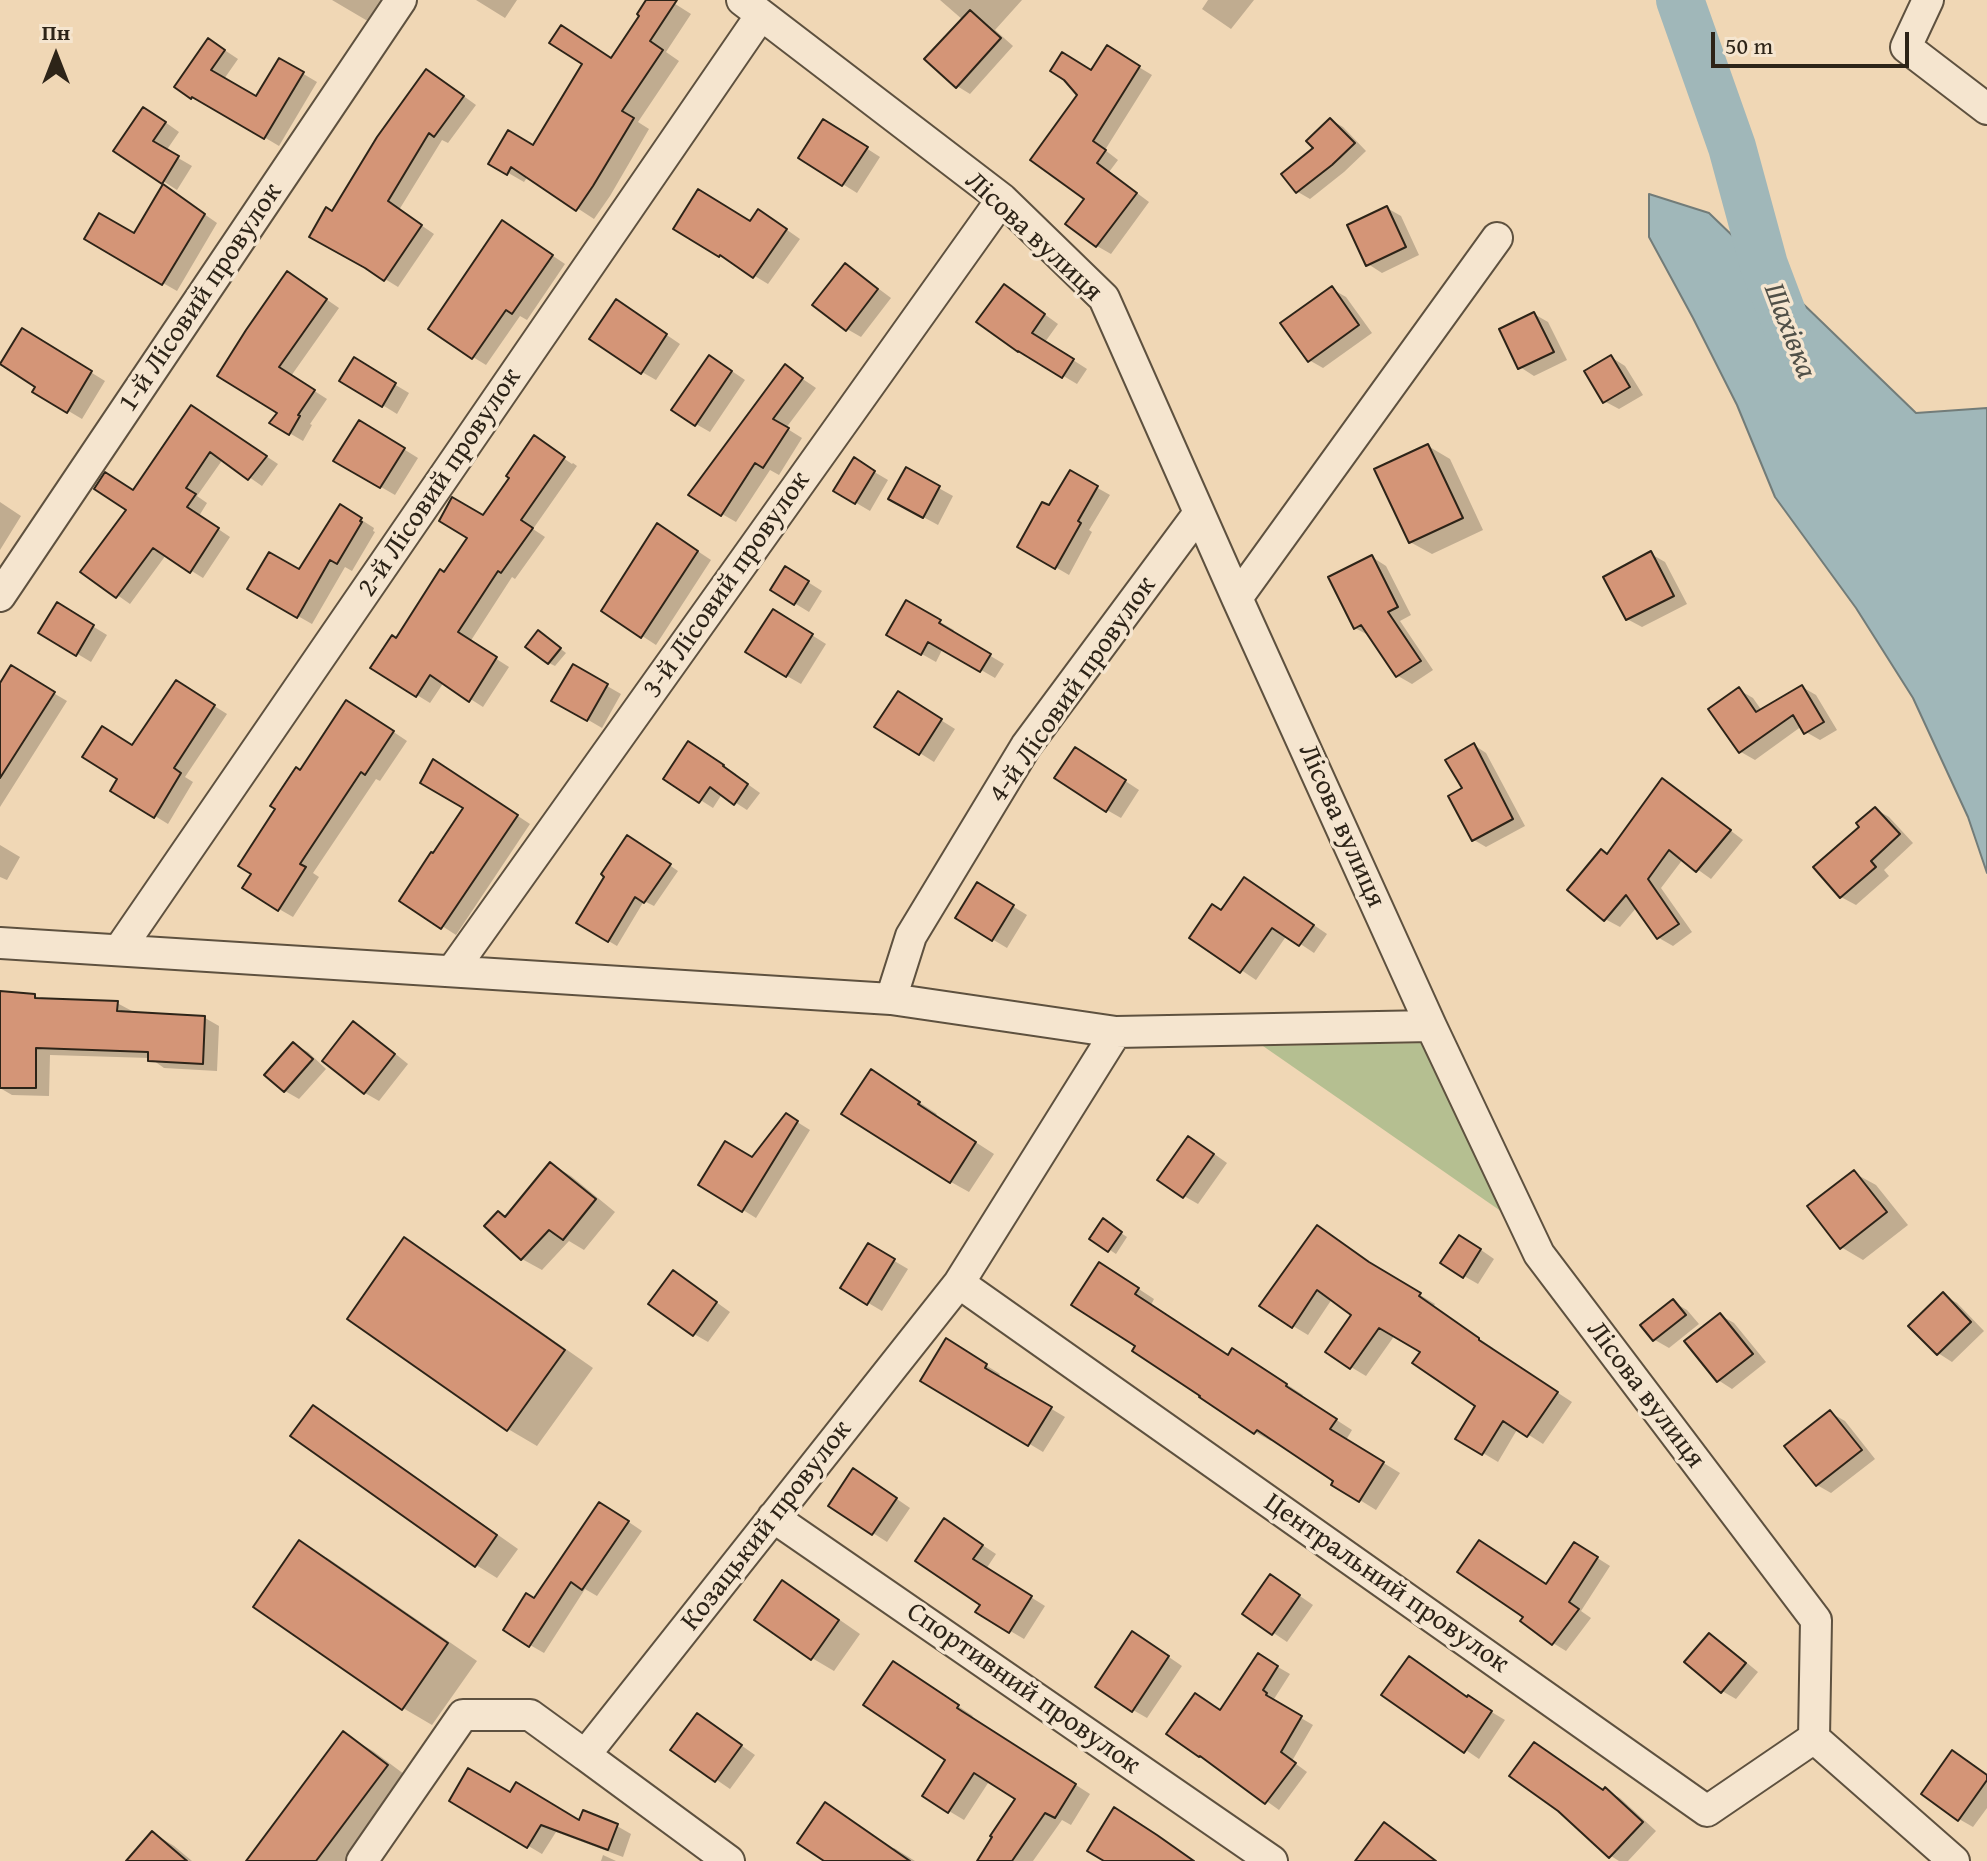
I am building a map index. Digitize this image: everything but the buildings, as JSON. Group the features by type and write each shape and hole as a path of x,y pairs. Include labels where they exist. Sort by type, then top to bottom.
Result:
{"street":[{"name":"1-й Лісовий провулок","path":"0,596 401,0"},
{"path":"1928,0 1906,47 1987,109"},
{"name":"Лісова вулиця","path":"751,8 1002,199 1104,298 1431,1026 1539,1254 1816,1620 1814,1738"},
{"name":"2-й Лісовий провулок","path":"119,950 751,8"},
{"name":"3-й Лісовий провулок","path":"452,971 1002,199"},
{"path":"1237,598 1497,238"},
{"name":"4-й Лісовий провулок","path":"891,999 911,936 1026,746 1199,513"},
{"path":"0,943 891,999 1116,1032 1431,1026"},
{"name":"Козацький провулок","path":"585,1755 959,1283 1116,1032"},
{"name":"Центральний провулок","path":"959,1283 1707,1811 1814,1738"},
{"name":"Спортивний провулок","path":"773,1517 1272,1861"},
{"path":"362,1861 463,1715 530,1715 729,1861"},
{"path":"1814,1738 1954,1861"}],"green space":[{"path":"1422,1043 1505,1214 1263,1046"}],"water":[{"path":"1649,194 1709,213 1916,413 1987,408 1987,873 1968,817 1913,698 1856,608 1775,497 1737,405 1649,237"}],"waterway":[{"name":"Шахівка","path":"1680,0 1732,147 1764,265 1787,326"}]}
